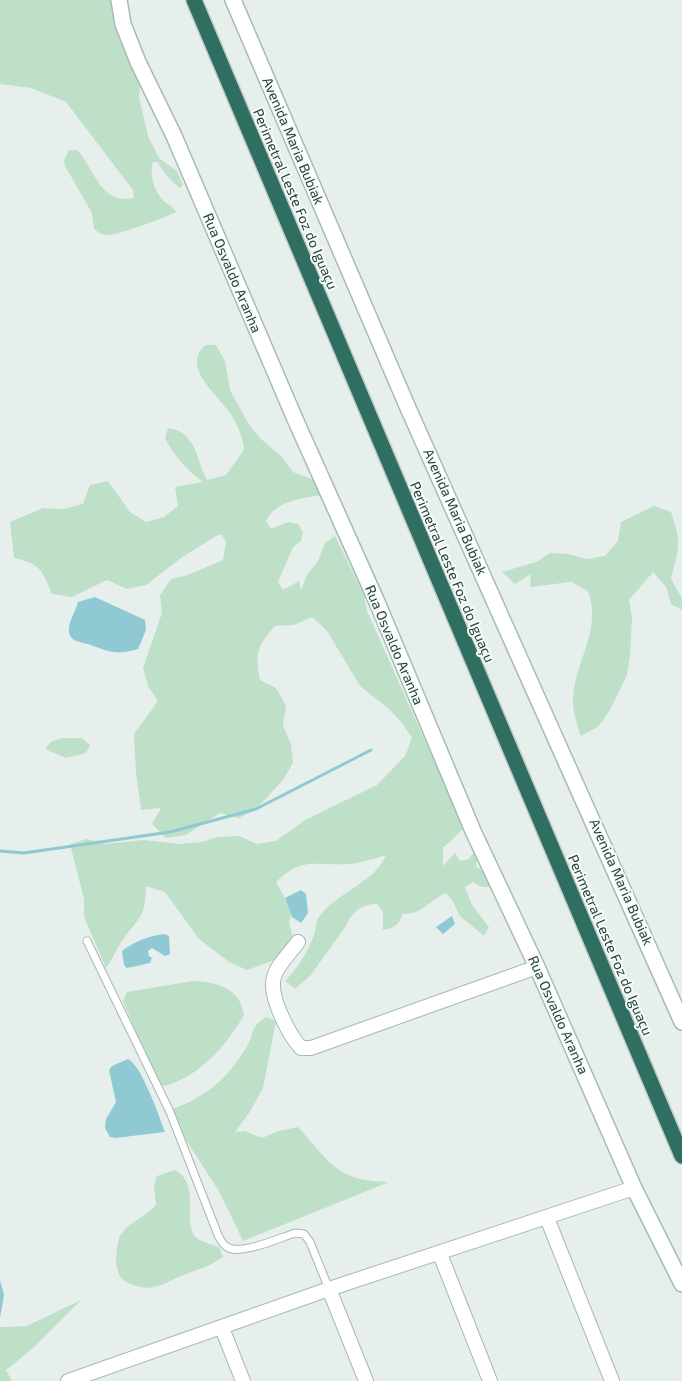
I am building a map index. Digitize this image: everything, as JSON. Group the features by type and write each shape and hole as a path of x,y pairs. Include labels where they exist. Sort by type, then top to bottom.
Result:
{"highway":[{"name":"Perimetral Leste Foz do Iguaçu","path":"194,0 682,1156"}],"street":[{"name":"Rua Osvaldo Aranha","path":"119,0 123,24 138,62 174,136 298,428 377,602 469,822 537,967 634,1188 682,1284"},
{"name":"Avenida Maria Bubiak","path":"233,0 408,408 682,1022"},
{"path":"298,942 274,975 272,983 281,1014 294,1040 301,1048 311,1048 537,967"},
{"path":"68,1381 329,1289 440,1254 634,1188"},
{"path":"547,1218 612,1381"},
{"path":"440,1254 490,1381"},
{"path":"329,1289 366,1381"},
{"path":"222,1328 243,1381"}],"lane":[{"path":"87,941 170,1112 218,1235 224,1245 240,1251 294,1233 304,1234 310,1242 329,1289"}],"green space":[{"path":"0,0 111,0 141,81 139,97 148,136 159,158 177,171 183,185 180,188 158,162 153,162 152,176 156,190 163,200 176,212 108,235 94,229 92,213 65,166 64,160 69,150 77,150 105,191 113,196 122,199 134,198 133,190 66,102 31,88 0,84"},
{"path":"206,345 216,345 225,361 230,390 248,423 260,438 282,457 293,472 312,479 320,485 322,495 298,499 283,505 270,514 266,521 271,529 288,522 298,524 303,532 301,541 293,547 278,582 283,590 299,581 301,590 307,575 318,561 325,543 335,536 364,595 367,611 464,828 443,848 443,866 455,853 460,861 469,859 474,852 478,853 476,866 491,878 491,887 481,887 473,882 465,887 472,905 489,927 484,936 460,916 446,893 420,910 403,914 396,925 383,930 383,912 377,904 367,905 354,913 310,976 295,989 285,981 305,954 314,935 319,917 335,901 373,873 381,865 386,855 353,863 302,865 285,874 276,882 285,898 291,915 289,923 294,941 283,957 247,970 229,962 199,939 165,892 146,886 145,904 141,915 106,968 84,917 84,899 70,844 87,839 105,844 143,840 180,844 201,842 218,837 239,836 257,844 276,841 305,820 377,785 405,756 412,738 389,709 360,686 327,631 312,617 294,625 275,626 261,645 258,663 260,680 276,688 286,706 283,726 291,744 293,763 283,780 256,809 239,818 220,813 186,835 166,838 152,824 161,808 141,810 136,773 134,734 158,701 148,686 143,668 162,613 160,595 171,579 188,575 223,560 226,541 221,534 216,536 181,558 146,585 127,589 107,580 72,597 52,594 46,579 35,565 14,558 10,522 43,508 63,509 83,504 90,485 108,481 130,512 146,522 164,517 178,506 175,487 203,482 186,468 172,450 165,438 168,428 185,435 190,441 207,480 226,475 244,450 239,430 233,417 203,380 199,371 197,362 199,353"},
{"path":"654,506 671,512 677,531 678,545 671,578 682,599 682,610 671,604 666,587 653,572 629,600 632,618 627,675 610,710 598,727 581,736 576,722 573,697 592,619 588,591 571,582 530,587 531,574 515,584 502,572 536,562 550,553 568,554 586,559 605,556 618,541 621,522"},
{"path":"62,738 82,738 90,745 86,753 66,758 45,749 51,742"},
{"path":"192,981 210,983 226,988 238,998 244,1015 221,1048 201,1067 190,1075 165,1086 157,1083 123,1001 127,992"},
{"path":"266,1017 276,1021 263,1088 249,1113 235,1132 245,1131 262,1138 279,1131 298,1127 336,1168 357,1178 389,1182 243,1241 219,1191 178,1128 173,1109 206,1092 223,1078 239,1059 257,1025"},
{"path":"175,1170 183,1177 188,1186 191,1226 194,1234 200,1240 219,1247 223,1257 163,1284 151,1288 138,1287 123,1280 119,1274 116,1261 120,1237 129,1226 156,1205 154,1185 157,1176"},
{"path":"81,1300 32,1349 6,1370 12,1381 0,1381 0,1327 27,1326"}],"water":[{"path":"95,597 145,620 146,630 138,649 112,652 78,642 70,636 69,626 78,602"},
{"path":"301,890 306,894 308,913 301,923 292,917 285,898"},
{"path":"452,916 455,924 443,934 436,927"},
{"path":"165,934 169,936 170,954 165,956 152,948 148,951 149,956 152,958 150,963 127,968 124,965 122,951 142,940"},
{"path":"128,1059 139,1071 165,1132 115,1138 110,1137 105,1128 106,1119 116,1102 109,1070 112,1066"},
{"path":"0,1280 4,1295 0,1318"}],"waterway":[{"path":"0,851 24,853 170,832 256,809 371,750"}]}
